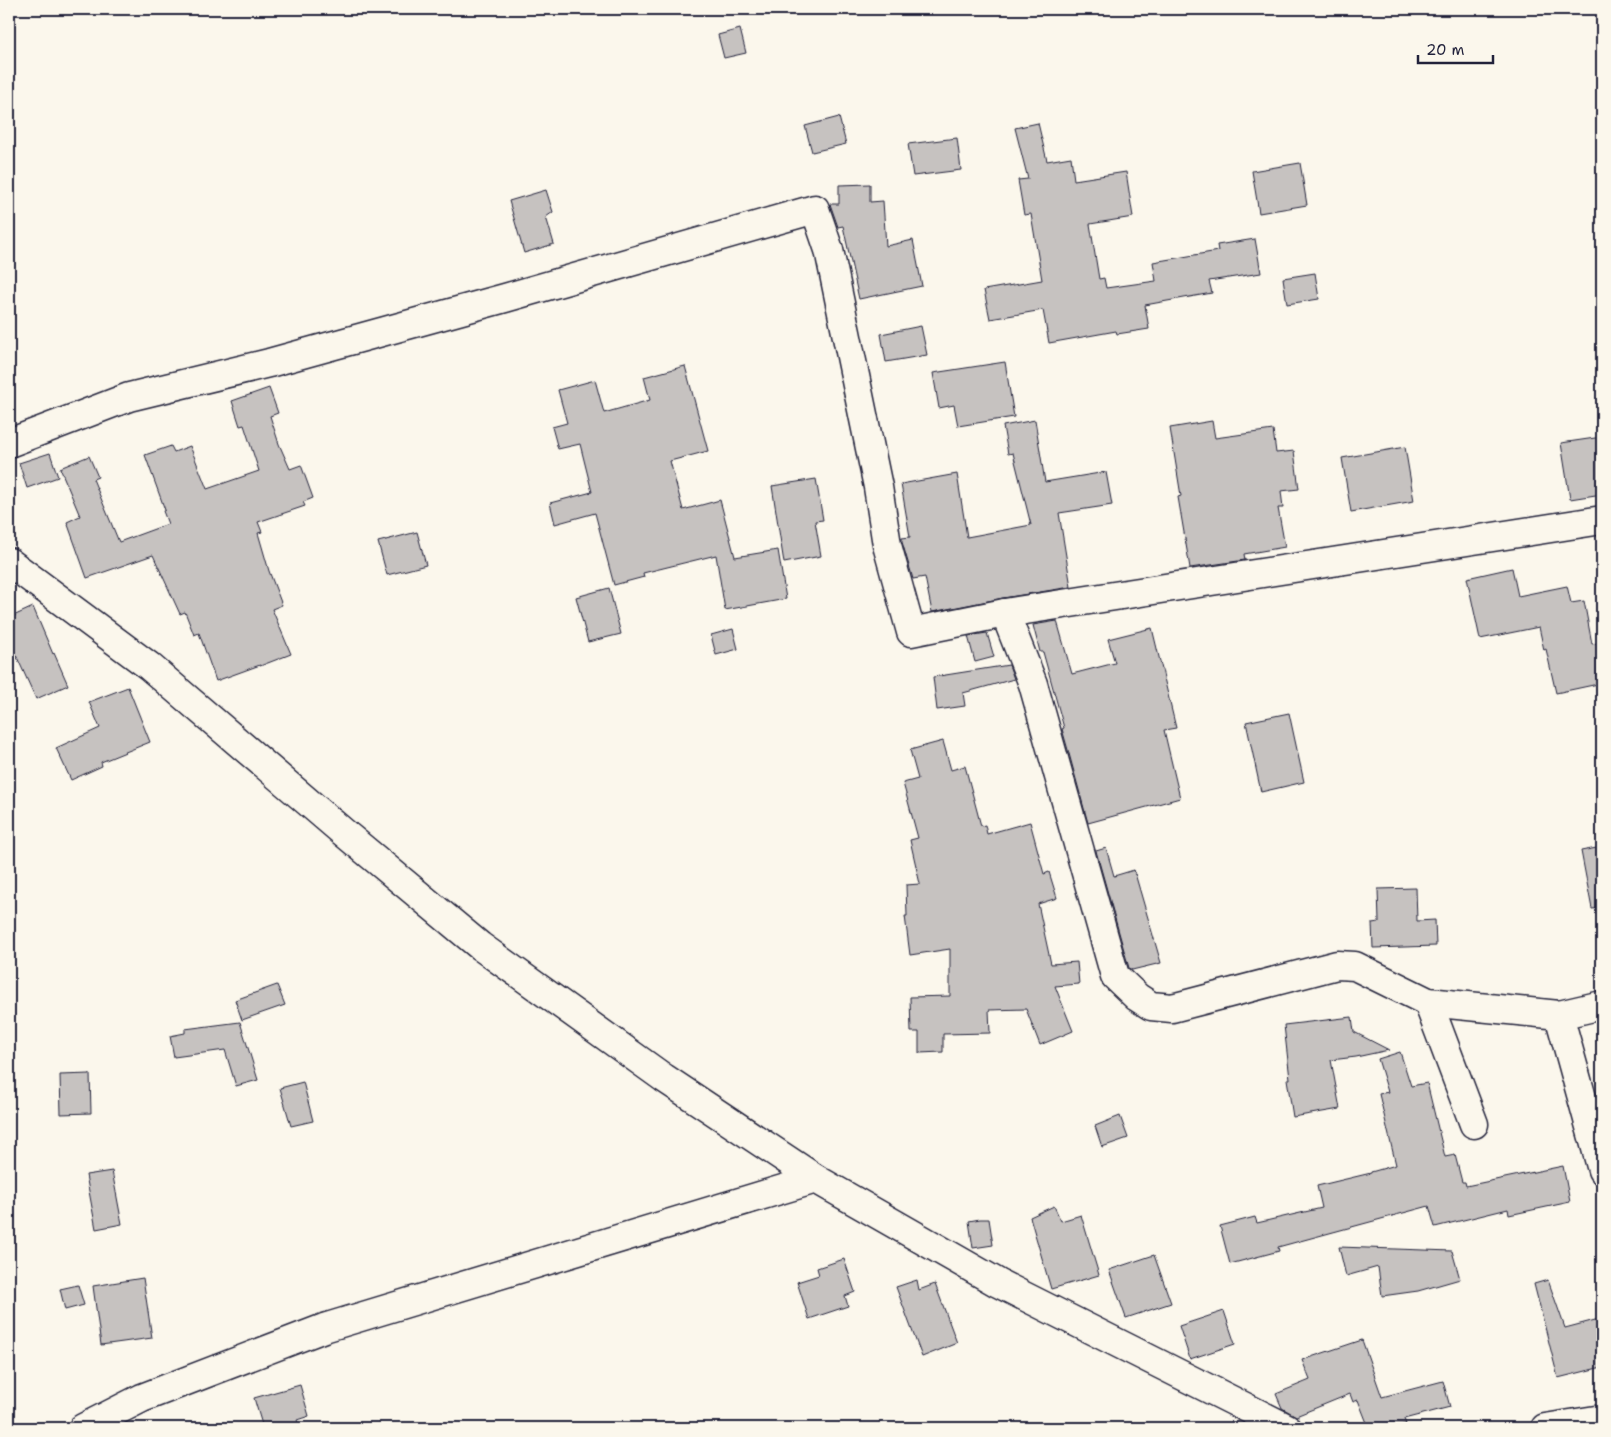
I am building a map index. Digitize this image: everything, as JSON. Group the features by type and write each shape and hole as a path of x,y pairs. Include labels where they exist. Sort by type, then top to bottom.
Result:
{"street":[{"path":"9,443 129,397 297,356 815,209 831,260 878,487 887,545 911,632 1005,613 1602,520"},
{"path":"9,562 150,666 343,832 480,946 664,1078 816,1179 998,1283 1287,1428"},
{"path":"1005,613 1033,684 1114,976 1136,997 1151,1006 1172,1008 1336,965 1355,966 1428,1002 1559,1015 1602,1004"},
{"path":"1428,1002 1474,1124"},
{"path":"1559,1015 1602,1170"},
{"path":"83,1428 142,1398 324,1328 816,1179"},
{"path":"1545,1428 1602,1419"}],"building":[{"path":"740,29 746,53 724,58 718,35"},
{"path":"839,117 846,144 812,152 805,126"},
{"path":"1038,123 1047,161 1071,157 1074,180 1126,172 1133,217 1090,224 1099,279 1104,278 1106,288 1156,281 1153,262 1218,251 1217,245 1255,239 1261,273 1209,281 1212,293 1145,305 1149,329 1117,334 1116,331 1049,343 1043,310 990,319 984,290 1042,280 1031,214 1024,215 1018,180 1028,179 1015,128"},
{"path":"957,138 961,170 913,176 908,144"},
{"path":"1300,163 1307,205 1259,213 1252,171"},
{"path":"870,184 870,202 883,201 886,246 913,240 922,286 859,299 843,226 838,227 830,204 839,204 839,185"},
{"path":"546,190 553,212 546,217 554,244 524,253 509,201"},
{"path":"1315,273 1319,299 1287,304 1283,278"},
{"path":"921,326 927,355 886,362 881,334"},
{"path":"1005,362 1014,417 958,426 954,405 939,408 933,373"},
{"path":"685,366 708,451 670,461 683,510 720,500 735,557 778,550 786,599 725,610 716,555 643,573 644,577 614,585 595,513 555,524 550,503 592,492 580,444 558,449 552,427 567,423 558,390 595,380 604,413 650,400 644,377"},
{"path":"269,388 278,413 270,416 279,444 290,469 301,465 313,498 303,502 305,506 258,522 262,532 258,533 269,571 282,605 272,609 291,654 216,681 199,633 194,635 185,612 180,614 153,555 87,578 67,522 80,516 60,468 89,456 98,477 93,479 119,542 168,524 163,511 165,510 145,455 171,446 174,452 190,446 207,489 259,471 244,425 240,426 232,401"},
{"path":"1035,420 1045,482 1106,472 1112,505 1059,513 1071,587 932,612 925,577 913,579 902,542 902,538 910,537 901,484 957,474 967,537 1031,525 1013,453 1008,454 1003,426"},
{"path":"1212,421 1215,438 1273,430 1276,453 1294,451 1299,489 1281,491 1283,508 1278,508 1285,547 1244,554 1245,560 1190,568 1178,497 1181,496 1170,428"},
{"path":"1602,437 1602,494 1570,499 1561,443"},
{"path":"1405,447 1414,501 1351,512 1342,458"},
{"path":"50,453 58,477 27,488 19,463"},
{"path":"816,479 823,520 815,521 821,556 784,563 772,486"},
{"path":"417,532 426,565 387,575 378,542"},
{"path":"1512,568 1518,596 1567,586 1571,603 1584,601 1592,644 1602,642 1602,674 1596,675 1598,684 1556,693 1539,627 1480,639 1467,578"},
{"path":"609,588 621,634 588,642 576,597"},
{"path":"33,607 68,685 36,699 16,655 9,658 9,618"},
{"path":"1057,621 1072,674 1115,663 1108,639 1152,628 1176,728 1164,730 1180,798 1088,823 1043,652 1040,652 1033,625"},
{"path":"733,629 738,649 716,655 711,635"},
{"path":"987,633 994,657 975,662 968,636"},
{"path":"1009,665 1014,679 963,693 965,706 937,710 933,677"},
{"path":"128,687 150,742 101,762 102,766 71,780 56,748 100,728 89,702"},
{"path":"1289,713 1304,782 1261,792 1246,722"},
{"path":"943,741 951,770 965,766 981,826 985,825 987,834 1030,822 1044,874 1049,872 1057,898 1038,904 1051,964 1077,962 1079,984 1055,986 1073,1031 1040,1045 1026,1009 989,1010 990,1033 943,1034 943,1052 919,1053 919,1032 911,1032 910,997 950,996 950,949 910,955 905,916 907,916 906,885 920,884 910,840 918,838 903,783 918,779 910,750"},
{"path":"1602,847 1602,908 1592,909 1581,851"},
{"path":"1106,848 1114,876 1134,870 1161,963 1132,970 1129,968 1096,851"},
{"path":"1416,888 1417,921 1435,920 1436,946 1373,948 1372,923 1379,922 1378,889"},
{"path":"277,985 285,1005 242,1020 235,1000"},
{"path":"1352,1017 1354,1032 1389,1050 1331,1060 1340,1109 1293,1117 1287,1079 1290,1079 1284,1025"},
{"path":"240,1022 258,1080 236,1086 225,1050 174,1057 170,1036 185,1033 185,1029"},
{"path":"1400,1052 1411,1086 1427,1083 1445,1157 1455,1155 1462,1182 1465,1182 1466,1186 1563,1166 1570,1202 1509,1215 1508,1209 1435,1227 1429,1206 1278,1247 1279,1251 1230,1264 1220,1226 1255,1217 1257,1223 1322,1208 1317,1186 1396,1165 1379,1094 1388,1092 1378,1059"},
{"path":"90,1074 91,1113 61,1114 60,1075"},
{"path":"303,1082 313,1121 291,1126 280,1088"},
{"path":"1120,1116 1128,1138 1102,1147 1095,1126"},
{"path":"112,1171 122,1224 96,1229 86,1175"},
{"path":"1054,1206 1061,1221 1081,1215 1099,1275 1051,1289 1030,1217"},
{"path":"989,1219 993,1245 973,1248 969,1221"},
{"path":"1339,1247 1452,1251 1460,1279 1418,1291 1382,1296 1378,1267 1346,1276"},
{"path":"1154,1255 1171,1303 1126,1318 1109,1270"},
{"path":"844,1259 855,1292 845,1296 848,1306 809,1319 797,1282 819,1275 817,1268"},
{"path":"143,1278 152,1338 101,1345 93,1286"},
{"path":"917,1280 919,1290 935,1284 957,1343 922,1357 896,1287"},
{"path":"1548,1280 1565,1328 1599,1319 1602,1332 1602,1367 1558,1378 1534,1284"},
{"path":"78,1285 84,1305 65,1310 60,1289"},
{"path":"1224,1311 1235,1344 1190,1359 1179,1326"},
{"path":"1362,1340 1382,1397 1443,1381 1450,1407 1404,1419 1406,1424 1393,1428 1369,1428 1358,1400 1353,1402 1350,1394 1296,1416 1282,1408 1276,1394 1310,1380 1302,1360"},
{"path":"300,1385 309,1416 297,1420 300,1428 263,1428 254,1398"}]}
